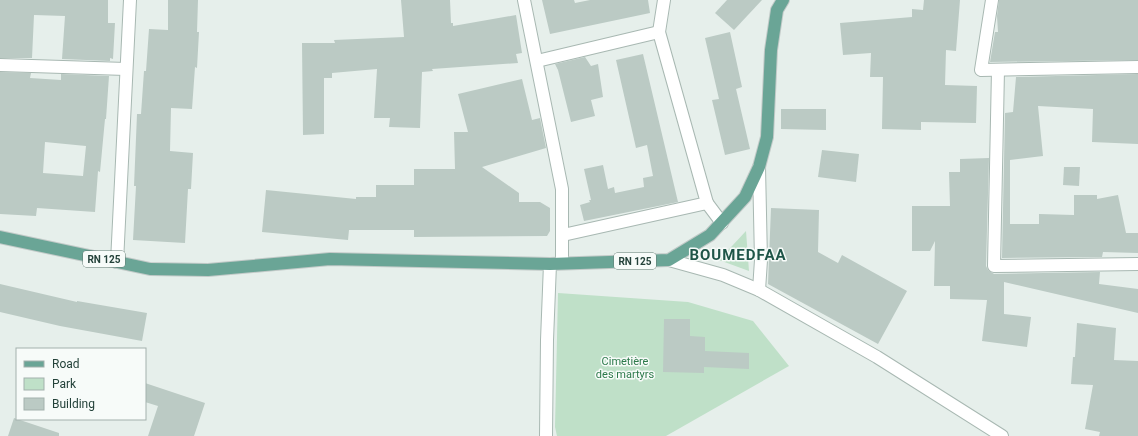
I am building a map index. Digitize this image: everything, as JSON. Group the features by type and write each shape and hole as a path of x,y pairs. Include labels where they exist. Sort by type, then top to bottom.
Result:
{"main road":[{"name":"RN 125","path":"0,238 150,269 208,270 330,259 550,264 669,260 710,235 722,223 745,197 759,167 766,137 771,50 777,10 783,0"}],"street":[{"path":"117,262 130,0"},
{"path":"524,0 562,189 562,263"},
{"path":"664,0 659,32 706,203 722,223"},
{"path":"992,0 981,70 1138,67"},
{"path":"537,61 659,32"},
{"path":"0,65 126,69"},
{"path":"998,70 994,266 1138,264"},
{"path":"759,167 761,260 759,290"},
{"path":"563,235 706,203"},
{"path":"669,260 723,275 759,290 877,357 1002,436"},
{"path":"546,436 547,340 550,264"}],"green space":[{"path":"746,231 749,271 719,260"},
{"name":"Cimetière des martyrs","path":"558,293 688,302 753,321 789,366 666,436 557,436 555,427"}],"building":[{"path":"0,0 108,0 108,23 115,23 113,59 110,58 110,61 62,59 65,16 34,15 32,58 0,58"},
{"path":"168,0 198,0 197,32 199,32 197,68 195,67 192,109 171,108 170,151 193,153 191,189 188,189 185,243 133,240 136,186 134,186 137,114 141,114 149,29 168,30"},
{"path":"401,0 450,0 451,23 453,23 453,26 516,15 522,53 516,54 518,63 432,69 433,71 422,72 420,128 389,127 390,118 374,118 377,69 332,73 332,78 324,78 324,134 303,135 302,43 335,43 334,40 404,37"},
{"path":"542,0 574,0 575,3 590,0 648,0 650,13 550,34"},
{"path":"727,0 762,0 734,30 715,13"},
{"path":"924,0 960,0 956,51 946,50 945,85 977,86 976,123 921,122 921,130 882,129 883,77 870,77 871,53 843,55 840,23 912,17 912,9 923,10"},
{"path":"999,0 1138,0 1138,60 990,62 995,32 998,32 997,16"},
{"path":"730,32 742,87 736,89 750,149 725,155 712,100 719,99 705,38"},
{"path":"643,54 678,202 584,221 580,205 590,202 589,200 591,200 584,169 603,165 608,189 614,187 615,193 644,187 643,178 653,176 647,145 636,148 616,60"},
{"path":"585,57 591,66 598,64 603,97 591,100 595,116 571,122 558,70 555,64"},
{"path":"0,72 31,73 30,78 61,80 61,74 109,76 106,119 100,172 98,171 95,212 37,208 36,216 0,214","holes":["45,142 86,146 83,176 43,173"]},
{"path":"1138,74 1138,144 1092,142 1093,109 1038,106 1043,156 1010,160 1010,224 1039,224 1039,214 1074,215 1074,195 1097,195 1097,199 1118,195 1126,233 1138,233 1138,253 1103,252 1102,257 1002,258 1005,113 1013,112 1016,77"},
{"path":"522,79 532,120 540,118 546,148 482,167 519,193 519,202 540,202 550,208 550,231 547,236 414,237 414,230 349,230 348,240 262,232 266,190 356,199 356,197 376,197 376,185 414,185 414,169 455,169 454,132 468,132 458,94"},
{"path":"781,109 826,109 826,130 781,129"},
{"path":"822,150 859,154 856,182 818,177"},
{"path":"989,158 986,266 988,270 994,274 1100,272 1099,284 1138,289 1138,313 1004,282 1004,314 1031,317 1027,347 982,341 987,300 950,299 950,286 934,286 935,241 930,251 912,251 912,206 950,206 949,172 960,172 960,159"},
{"path":"1064,167 1080,167 1079,186 1063,185"},
{"path":"771,208 819,210 818,252 838,263 842,255 907,291 878,344 768,284"},
{"path":"0,284 77,302 147,313 142,341 60,326 0,312"},
{"path":"664,319 690,319 690,336 705,337 705,351 749,353 749,369 704,367 704,373 663,372"},
{"path":"1077,323 1116,328 1114,360 1138,361 1138,436 1099,436 1100,432 1085,429 1093,385 1071,384 1073,357 1075,357"},
{"path":"146,383 205,403 194,436 148,436 158,406 146,402"},
{"path":"14,418 16,420 59,433 59,436 8,436"}],"district":[{"name":"BOUMEDFAA","path":"738,255"}]}
